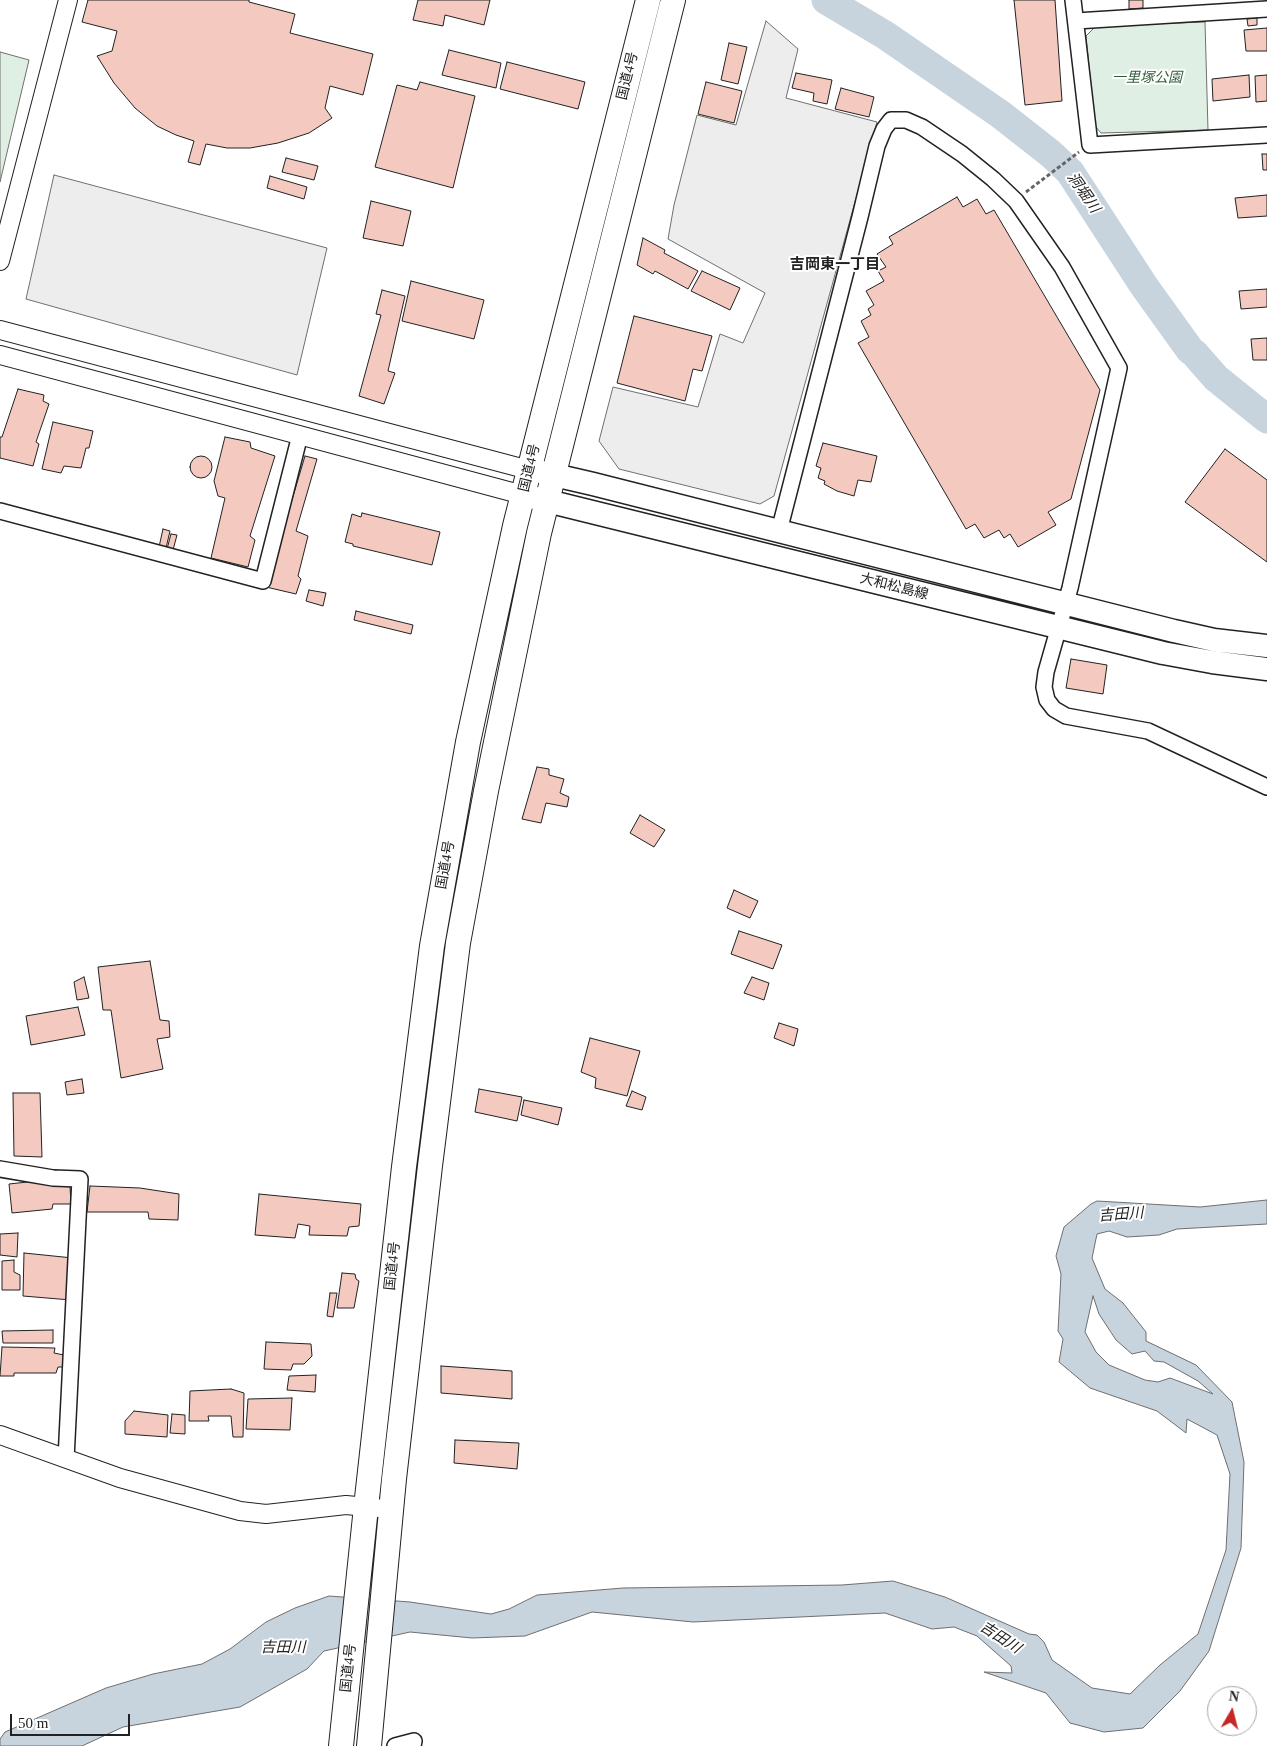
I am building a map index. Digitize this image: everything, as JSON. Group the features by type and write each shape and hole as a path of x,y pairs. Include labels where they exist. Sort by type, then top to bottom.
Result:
{"highway":[{"name":"国道4号","path":"342,1736 404,1167 432,946 468,742 523,495 648,0"},
{"name":"国道4号","path":"368,1746 394,1479 458,942 486,791 539,533 673,0"}],"main road":[{"name":"大和松島線","path":"529,470 1214,640 1267,646"},
{"name":"大和松島線","path":"523,495 1163,653 1267,669"}],"street":[{"path":"0,261 68,0"},
{"path":"1073,0 1090,145 1267,135"},
{"path":"1076,21 1267,10"},
{"path":"779,531 877,146 884,129 891,120 906,120 922,127 962,154 993,179 1020,197 1120,368 1066,603 1046,672 1044,687 1047,700 1054,709 1066,716 1148,731 1267,788"},
{"path":"0,330 529,470"},
{"path":"0,355 523,495"},
{"path":"0,511 263,581 300,435"},
{"path":"0,1169 53,1178 80,1179 66,1459"},
{"path":"0,1435 120,1478 240,1511 266,1514 346,1505 392,1509"},
{"path":"395,1746 414,1741 413,1746"}],"path":[{"path":"1020,197 1090,145"}],"green space":[{"name":"一里塚公園","path":"1205,22 1208,130 1101,133 1095,126 1086,36 1096,26"},
{"path":"0,52 29,60 0,182"}],"shaded area":[{"path":"766,21 798,49 786,98 877,122 774,496 760,504 619,469 599,441 613,387 698,407 720,334 743,343 765,293 668,239 674,205 697,115 736,125"},
{"path":"54,175 327,248 297,375 26,299"}],"water":[{"name":"吉田川","path":"1267,1200 1267,1224 1177,1229 1159,1235 1127,1237 1109,1231 1097,1234 1092,1258 1105,1289 1123,1303 1146,1332 1146,1341 1196,1365 1232,1402 1244,1462 1241,1548 1209,1651 1180,1691 1143,1728 1104,1732 1070,1723 1046,1693 984,1672 1012,1673 1011,1666 977,1636 954,1627 932,1629 885,1613 693,1622 592,1612 525,1636 472,1638 410,1632 324,1651 307,1669 240,1707 123,1727 82,1746 0,1746 0,1739 5,1732 106,1688 153,1674 202,1664 230,1649 266,1622 295,1608 329,1596 410,1602 491,1614 509,1609 537,1595 623,1588 842,1585 893,1581 945,1597 1029,1634 1037,1635 1044,1642 1052,1660 1092,1688 1130,1694 1160,1665 1198,1634 1226,1550 1230,1474 1217,1435 1187,1419 1186,1433 1157,1411 1090,1388 1059,1362 1063,1339 1058,1331 1061,1274 1056,1256 1064,1227 1097,1201 1200,1207","holes":["1093,1296 1099,1314 1116,1340 1132,1354 1145,1351 1154,1361 1164,1362 1198,1381 1213,1394 1170,1378 1158,1382 1145,1380 1109,1365 1096,1352 1085,1332"]}],"building":[{"path":"88,0 249,0 249,2 295,14 290,33 373,54 363,95 330,86 325,108 332,118 309,133 278,143 250,148 227,148 206,144 200,165 188,162 194,141 157,126 135,108 114,83 97,56 112,51 117,31 82,22"},
{"path":"418,0 490,0 484,25 445,15 443,26 413,20"},
{"path":"1014,0 1055,0 1062,101 1025,105"},
{"path":"1129,0 1143,0 1143,8 1129,9"},
{"path":"1257,18 1257,25 1248,26 1247,19"},
{"path":"1267,28 1267,51 1246,51 1244,30"},
{"path":"729,43 747,47 738,84 721,80"},
{"path":"449,50 501,63 496,88 442,75"},
{"path":"507,62 585,82 578,109 500,89"},
{"path":"796,73 832,80 827,104 813,101 814,93 792,88"},
{"path":"1249,75 1250,97 1213,101 1212,79"},
{"path":"1267,75 1267,101 1256,102 1255,76"},
{"path":"420,82 475,96 453,188 375,167 397,85 417,90"},
{"path":"706,82 742,91 734,123 698,114"},
{"path":"841,88 874,97 869,117 835,109"},
{"path":"1262,154 1267,154 1267,170 1263,170"},
{"path":"286,158 318,166 314,180 282,172"},
{"path":"270,176 307,187 304,199 267,188"},
{"path":"1267,195 1267,216 1238,218 1235,198"},
{"path":"957,197 963,207 977,199 986,214 994,210 1100,390 1071,499 1048,512 1056,525 1018,547 1010,534 1004,538 999,530 984,538 975,524 966,529 858,343 869,337 861,321 871,315 868,309 874,305 866,291 884,281 878,271 886,267 877,254 893,244 889,237"},
{"path":"371,201 411,211 403,246 363,238"},
{"path":"643,238 665,250 664,253 698,271 688,289 655,271 653,274 637,265"},
{"path":"702,271 740,288 730,310 691,291"},
{"path":"411,281 484,300 474,339 402,321"},
{"path":"1267,289 1267,307 1241,309 1239,291"},
{"path":"382,290 405,296 388,371 395,373 384,404 359,396 381,315 376,314"},
{"path":"634,316 712,336 702,371 693,369 685,401 617,383"},
{"path":"1267,338 1267,360 1253,360 1251,339"},
{"path":"18,389 44,395 43,401 49,404 36,442 39,444 33,466 0,458 0,437 2,437"},
{"path":"53,422 93,431 81,468 64,466 61,473 42,469"},
{"path":"225,437 250,442 251,448 275,456 250,536 255,540 248,567 211,558 225,498 218,496 214,481"},
{"path":"823,443 877,456 871,482 858,480 854,496 837,491 824,484 825,481 818,478 821,468 816,466"},
{"path":"1225,449 1267,480 1267,562 1185,502"},
{"path":"201,456 209,459 212,467 209,475 201,478 193,475 190,467 193,459"},
{"path":"305,456 317,459 296,531 308,536 298,576 301,579 296,594 266,587"},
{"path":"362,513 440,532 432,565 353,546 353,544 345,542 352,514 361,517"},
{"path":"163,529 170,531 166,548 159,547"},
{"path":"171,534 177,535 173,550 167,549"},
{"path":"309,590 326,593 323,606 306,601"},
{"path":"356,611 413,625 411,634 354,620"},
{"path":"1071,659 1107,665 1103,694 1066,688"},
{"path":"537,767 549,769 549,775 564,779 560,793 569,797 567,807 546,803 541,823 522,819"},
{"path":"640,815 665,830 654,847 630,833"},
{"path":"734,890 758,901 750,918 727,908"},
{"path":"739,931 782,945 773,969 731,954"},
{"path":"150,961 160,1020 169,1021 170,1037 157,1039 163,1069 121,1078 111,1010 103,1010 98,967"},
{"path":"84,977 89,998 77,1000 74,982"},
{"path":"752,977 769,983 764,1000 744,993"},
{"path":"78,1007 85,1035 31,1045 26,1016"},
{"path":"779,1023 798,1029 794,1046 774,1038"},
{"path":"590,1038 640,1051 627,1096 595,1088 596,1078 581,1072"},
{"path":"82,1079 84,1093 67,1095 65,1082"},
{"path":"479,1089 522,1097 517,1121 475,1112"},
{"path":"632,1091 646,1097 642,1110 626,1106"},
{"path":"13,1093 40,1093 42,1157 14,1156"},
{"path":"524,1100 562,1108 558,1125 521,1115"},
{"path":"46,1180 70,1186 71,1204 53,1204 52,1209 12,1213 9,1184"},
{"path":"90,1186 140,1188 179,1194 178,1220 149,1219 148,1212 87,1212"},
{"path":"259,1194 361,1204 359,1226 349,1227 347,1236 309,1235 310,1226 298,1224 295,1238 255,1235"},
{"path":"18,1233 17,1257 0,1255 0,1234"},
{"path":"24,1253 73,1258 71,1300 23,1296"},
{"path":"14,1260 14,1272 20,1275 20,1290 2,1290 2,1261"},
{"path":"342,1273 355,1274 356,1279 359,1281 354,1308 337,1308"},
{"path":"330,1293 337,1293 333,1317 327,1316"},
{"path":"53,1330 53,1343 3,1343 2,1331"},
{"path":"266,1342 311,1344 312,1356 304,1364 293,1364 291,1370 264,1369"},
{"path":"2,1347 55,1348 54,1353 64,1355 64,1367 58,1367 56,1373 14,1373 14,1376 0,1376"},
{"path":"441,1366 512,1371 512,1399 441,1393"},
{"path":"316,1375 315,1392 287,1390 289,1376"},
{"path":"231,1389 244,1393 243,1437 233,1437 231,1416 208,1416 209,1421 189,1421 190,1391"},
{"path":"292,1398 290,1430 246,1429 248,1399"},
{"path":"134,1411 168,1415 167,1437 125,1434 125,1421"},
{"path":"172,1414 185,1415 185,1434 170,1433"},
{"path":"455,1440 519,1443 517,1469 454,1463"}],"waterway":[{"name":"洞堀川","path":"826,0 885,35 1000,114 1051,154 1070,172 1144,286 1190,350 1216,378 1267,419"}],"district":[{"name":"吉岡東一丁目","path":"835,265"}]}
